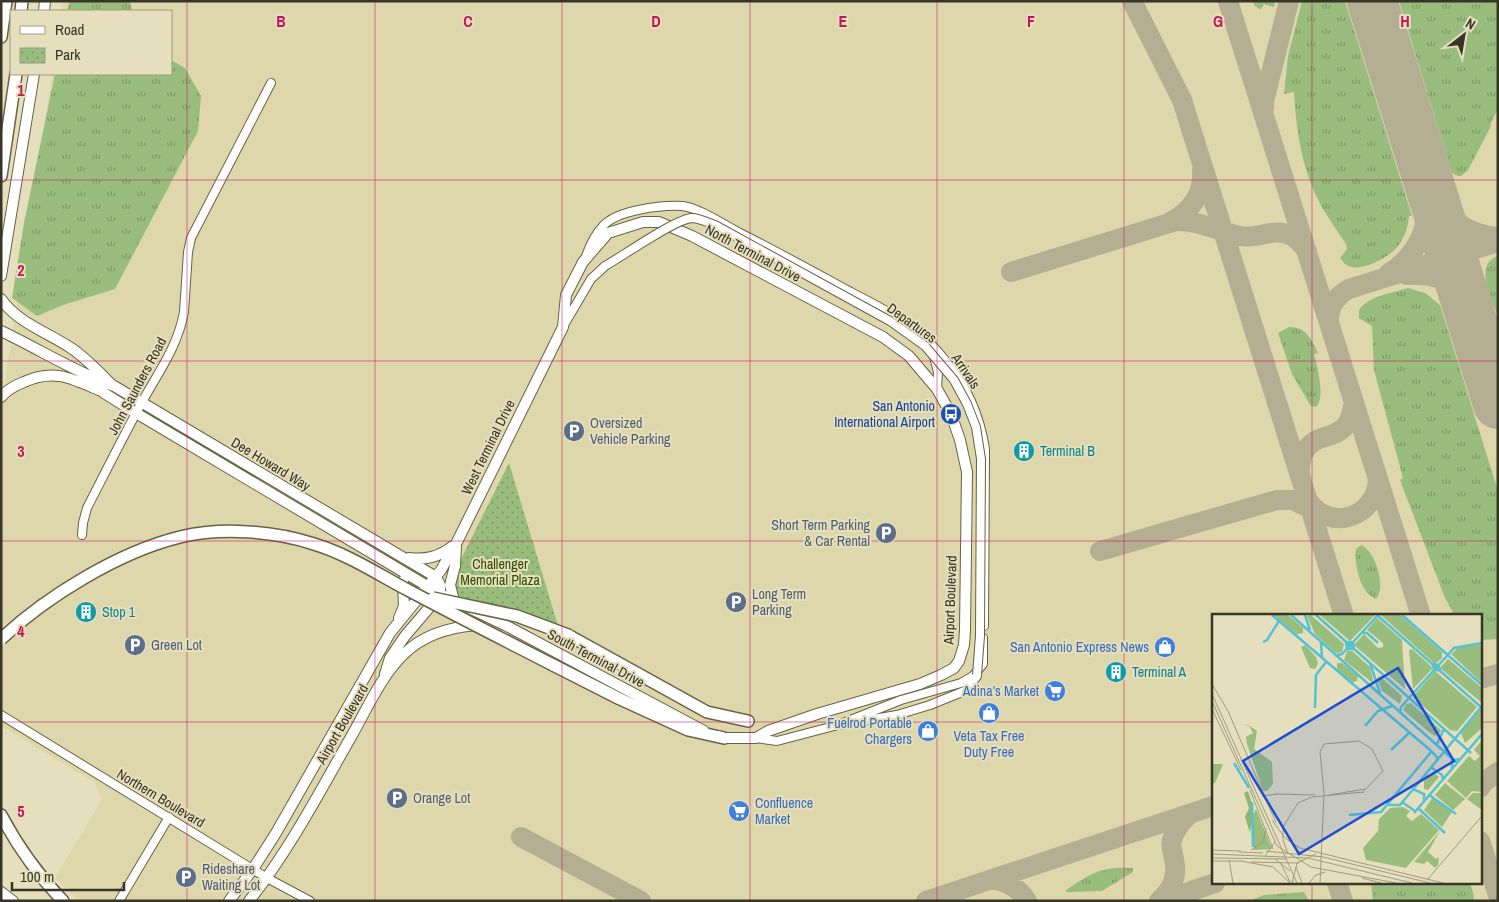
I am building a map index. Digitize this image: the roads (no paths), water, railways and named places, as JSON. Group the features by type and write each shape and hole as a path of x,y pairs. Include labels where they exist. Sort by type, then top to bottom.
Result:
{"highway":[{"path":"1,37 6,1"},
{"path":"1,176 16,75"},
{"path":"1,639 37,610 107,565 146,549 180,537 207,533 274,535 314,544 336,552 620,700 688,730 724,738"},
{"path":"414,593 517,616 568,635 707,712 748,721"},
{"path":"1,815 10,833 30,862 63,901"}],"main road":[{"path":"1,276 34,75"},
{"name":"North Terminal Drive","path":"563,327 566,296 583,262 608,233 643,222 659,222 692,236 883,337 909,356 937,389 950,414"},
{"path":"1,299 19,317 85,358 114,386"},
{"name":"West Terminal Drive","path":"436,577 456,544 563,327"},
{"name":"Dee Howard Way","path":"1,332 29,344 91,378 114,386 436,577"},
{"path":"1,396 22,382 40,375 58,374 104,392"},
{"name":"Dee Howard Way","path":"91,378 104,392 136,413 427,587"},
{"name":"Airport Boulevard","path":"756,738 768,731 817,714 942,676 954,668 959,661 964,645 965,630 967,472 960,440 950,414"},
{"path":"330,529 348,533 380,550 384,546"},
{"path":"402,557 423,560 444,553 456,544"},
{"path":"454,601 450,585 455,566 456,544"},
{"path":"394,568 403,579 404,592 404,606 397,624"},
{"path":"383,680 390,658 405,636 440,595 440,585 436,577"},
{"name":"Airport Boulevard","path":"229,901 253,869 291,808 390,633 436,577"},
{"name":"South Terminal Drive","path":"427,587 505,625 692,725 724,738 756,738"},
{"name":"Airport Boulevard","path":"249,901 290,845 383,680 404,654 422,640 458,627 479,624 505,625"},
{"path":"1,892 13,901"}],"street":[{"name":"John Saunders Road","path":"82,535 87,508 136,413 174,348 182,322 191,238 271,83"},
{"name":"Arrivals","path":"583,262 592,242 603,225 620,215 650,208 683,206 701,213 768,247 887,312 919,333 945,360 961,382 972,403 982,432 985,449 983,664 973,676 961,683 901,700 838,725"},
{"name":"Departures","path":"563,327 591,279 606,266 676,224 693,218 715,225 890,321 925,346 954,380 967,404 976,427 981,459 980,636 977,675 967,690 930,705 897,714 838,725"},
{"path":"919,333 933,355 938,372 937,389"},
{"path":"262,488 267,477"},
{"name":"Northern Boulevard","path":"1,715 267,878 310,901"},
{"path":"756,738 776,740 838,725"},
{"path":"119,901 169,818"}],"place":[{"name":"San Antonio International Airport","path":"951,414"},
{"name":"Oversized Vehicle Parking","path":"574,431"},
{"name":"Terminal B","path":"1024,451"},
{"name":"Short Term Parking & Car Rental","path":"886,533"},
{"name":"Long Term Parking","path":"736,602"},
{"name":"Stop 1","path":"86,612"},
{"name":"Green Lot","path":"135,645"},
{"name":"San Antonio Express News","path":"1165,647"},
{"name":"Terminal A","path":"1116,672"},
{"name":"Adina’s Market","path":"1055,691"},
{"name":"Veta Tax Free Duty Free","path":"989,713"},
{"name":"Fuelrod Portable Chargers","path":"928,731"},
{"name":"Orange Lot","path":"397,798"},
{"name":"Confluence Market","path":"739,811"},
{"name":"Rideshare Waiting Lot","path":"186,877"}],"park label":[{"name":"Challenger Memorial Plaza","path":"500,572"}]}
